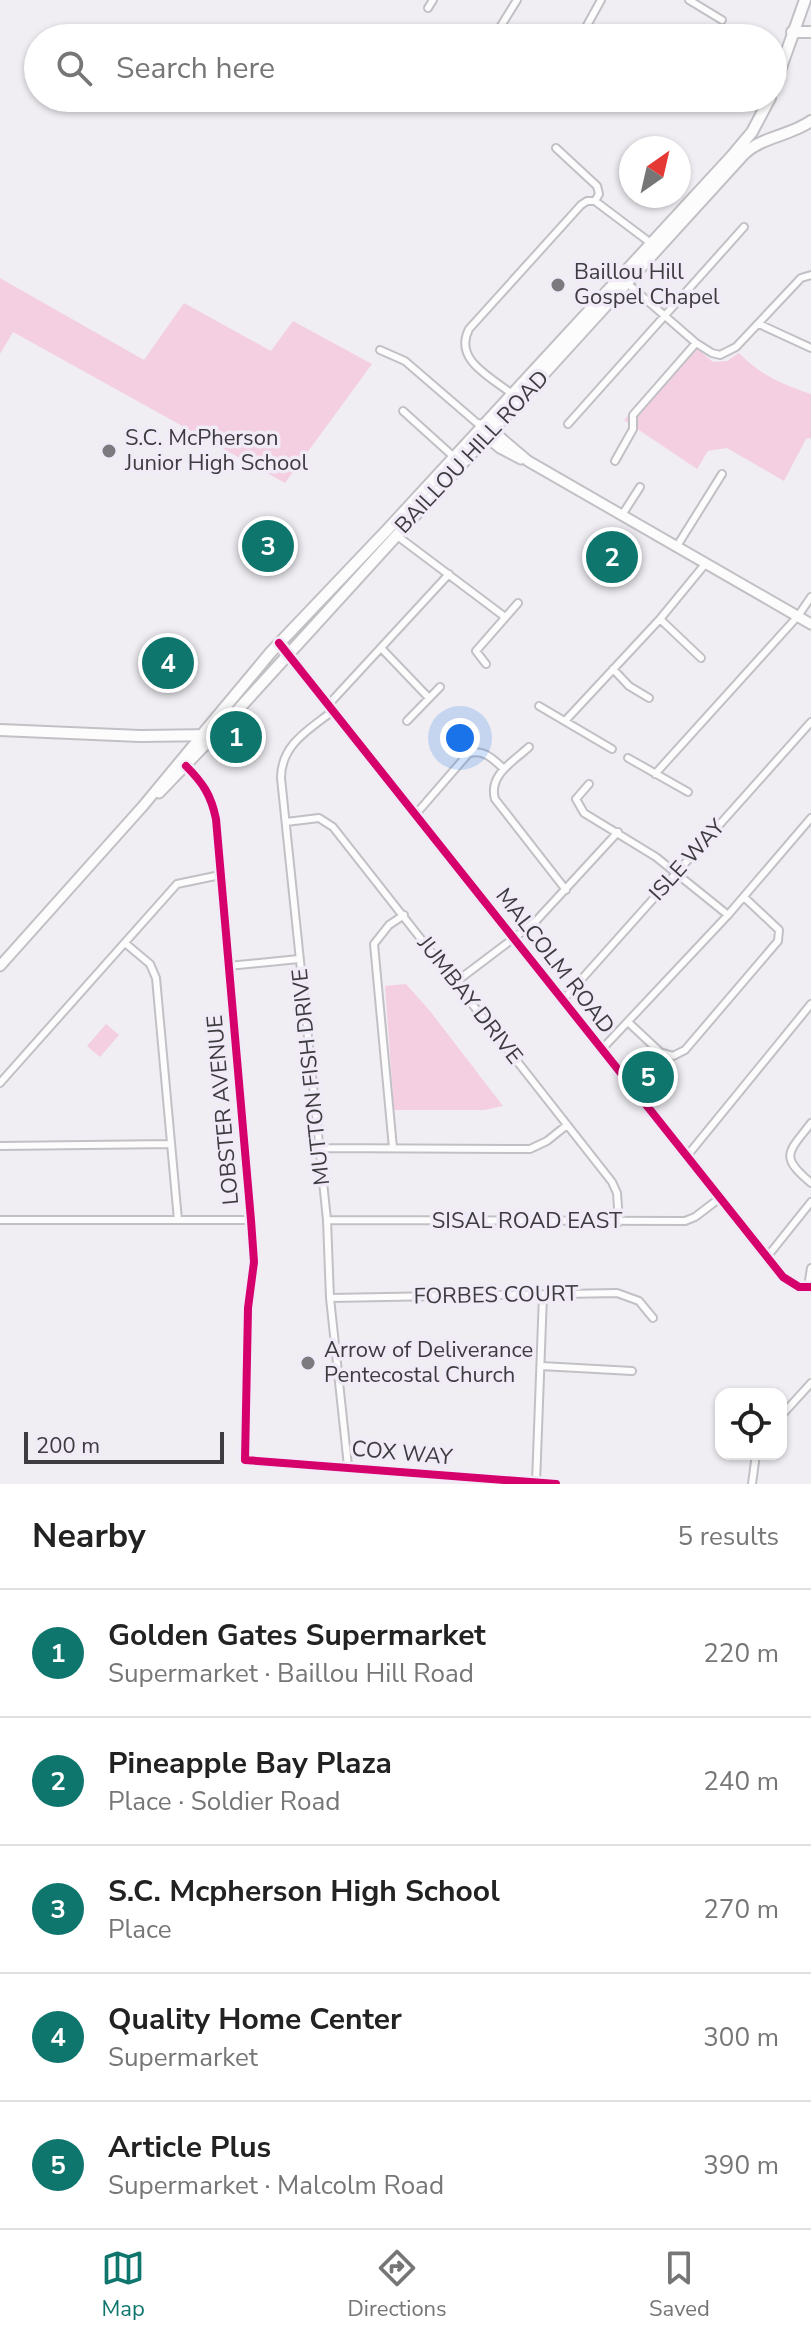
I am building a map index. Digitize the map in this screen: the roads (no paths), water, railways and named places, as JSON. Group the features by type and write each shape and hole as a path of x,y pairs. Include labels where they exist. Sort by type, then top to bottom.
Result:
{"main road":[{"path":"787,47 805,0"},
{"path":"792,32 811,32 811,20"},
{"name":"BAILLOU HILL ROAD","path":"147,802 215,735 512,394 737,150 763,112"},
{"name":"BAILLOU HILL ROAD","path":"0,966 147,802 279,643 392,532 454,457 627,283 744,154 770,138 801,128 811,121"},
{"path":"756,125 770,138"},
{"path":"484,429 528,461 811,624"},
{"path":"181,735 216,716"},
{"path":"0,730 55,734 215,735"}],"street":[{"path":"428,8 433,0"},
{"path":"502,24 517,0"},
{"path":"588,24 601,0"},
{"path":"689,0 722,20"},
{"path":"556,148 597,186 599,194 595,201"},
{"path":"512,394 468,357 464,337 581,205 595,201 652,244"},
{"path":"568,424 744,227"},
{"path":"627,283 696,343 720,355 736,347 795,283 811,275"},
{"path":"759,324 811,348"},
{"path":"615,461 633,429 633,415 696,343"},
{"path":"380,350 405,361 484,429"},
{"path":"403,411 454,457"},
{"path":"677,546 722,474"},
{"path":"622,515 640,487"},
{"path":"392,532 505,617"},
{"path":"565,721 660,619 706,563"},
{"name":"MUTTON FISH DRIVE","path":"348,1466 330,1298 327,1220 281,778 283,758 449,574"},
{"path":"655,774 798,616 811,597"},
{"path":"486,664 476,651 518,603"},
{"path":"660,619 701,658"},
{"name":"MALCOLM ROAD","path":"279,643 767,1257 791,1283 810,1287"},
{"path":"382,649 429,698"},
{"path":"613,669 629,686 649,698"},
{"path":"407,721 440,687"},
{"path":"539,706 612,749"},
{"name":"ISLE WAY","path":"563,1000 811,722"},
{"path":"529,747 504,769 494,784 495,799 566,890"},
{"path":"416,814 468,754 475,751 483,753 504,769"},
{"path":"628,758 688,792"},
{"name":"LOBSTER AVENUE","path":"186,766 212,798 216,819 251,1220 254,1262 248,1308 245,1460"},
{"path":"589,784 576,799 584,813 618,832 676,873 728,915"},
{"name":"JUMBAY DRIVE","path":"286,822 311,818 327,822 457,981 612,1182 617,1193 619,1222"},
{"path":"602,1049 728,915 811,818"},
{"path":"457,981 515,939 566,890 618,832"},
{"path":"0,1083 177,884 220,875"},
{"path":"628,1022 660,1052 673,1056 685,1050 778,941 779,930 744,897"},
{"path":"393,1148 374,944 389,925 404,915"},
{"path":"125,943 150,964 156,978 178,1220"},
{"path":"228,966 299,959"},
{"path":"687,1156 811,1004"},
{"path":"811,1123 790,1155 793,1168 811,1183"},
{"path":"319,1148 530,1149 547,1141 567,1125"},
{"path":"0,1146 171,1144"},
{"name":"SISAL ROAD EAST","path":"327,1220 685,1221 720,1198"},
{"path":"767,1257 811,1202"},
{"path":"0,1220 251,1220"},
{"path":"810,1287 811,1268"},
{"name":"FORBES COURT","path":"330,1298 617,1293 639,1301 653,1318"},
{"path":"536,1483 543,1295"},
{"path":"541,1366 632,1371"},
{"path":"787,1409 811,1383"},
{"name":"COX WAY","path":"245,1460 556,1484"},
{"path":"752,1484 755,1460"}],"place":[{"name":"Baillou Hill Gospel Chapel","path":"558,285"},
{"name":"S.C. McPherson Junior High School","path":"109,451"},
{"name":"S.C. Mcpherson High School","path":"268,546"},
{"name":"Pineapple Bay Plaza","path":"612,557"},
{"name":"Quality Home Center","path":"168,663"},
{"name":"Golden Gates Supermarket","path":"236,737"},
{"name":"Article Plus","path":"648,1077"},
{"name":"Arrow of Deliverance Pentecostal Church","path":"308,1363"}]}
